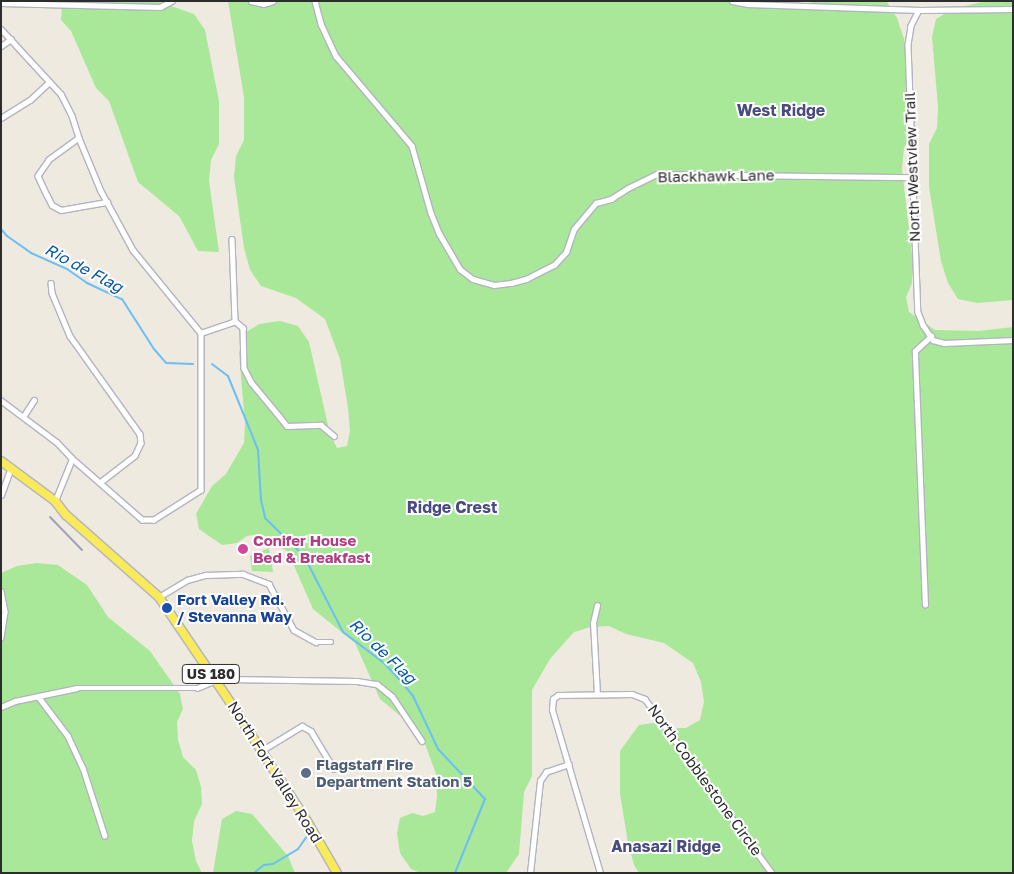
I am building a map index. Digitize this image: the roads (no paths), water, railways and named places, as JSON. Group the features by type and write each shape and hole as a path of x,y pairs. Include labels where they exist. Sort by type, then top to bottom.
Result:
{"main road":[{"name":"North Fort Valley Road","path":"1,461 55,501 66,515 159,597 216,680 337,873"}],"street":[{"path":"1,3 160,7 172,1"},
{"path":"251,1 264,4 273,1"},
{"name":"Blackhawk Lane","path":"315,1 323,30 336,56 412,146 439,234 460,269 473,279 494,285 511,283 526,279 554,265 566,252 574,229 596,203 611,199 628,188 657,174 911,177"},
{"path":"732,1 748,4 919,10 1013,10"},
{"name":"North Westview Trail","path":"919,10 911,26 908,45 911,177 918,312 930,336"},
{"path":"1,29 61,94 107,202 133,250 201,333 201,490 154,520 142,520 72,459 58,443 1,401"},
{"path":"1,46 11,39"},
{"path":"1,118 30,100 49,82"},
{"path":"79,138 49,160 38,176 46,195 52,205 61,210 107,202"},
{"path":"232,239 234,321"},
{"path":"51,283 52,293 70,336 140,434 141,443 136,456 100,482"},
{"path":"201,333 234,321"},
{"path":"234,321 243,328 244,368 251,382 280,417 288,426 321,426 334,436"},
{"path":"925,605 915,351 930,336 933,340 944,343 1013,340"},
{"path":"23,417 34,400"},
{"path":"55,501 72,459"},
{"path":"1,495 11,468"},
{"path":"159,597 188,580 206,575 243,574 269,584 294,630 316,642 331,642"},
{"path":"1,591 5,612 1,638"},
{"path":"597,605 594,623 597,694"},
{"path":"1,707 38,696 77,688 197,688 216,680 244,679 357,681 377,684 392,696 422,741"},
{"name":"North Cobblestone Circle","path":"600,873 552,710 552,699 558,694 632,694 645,700 772,873"},
{"path":"38,696 68,736 83,768 105,836"},
{"path":"261,751 302,726 311,731 334,768"},
{"path":"530,873 540,781 546,772 569,764"}],"waterway":[{"name":"Rio de Flag","path":"1,229 7,236 31,253 67,269 87,283 122,299 154,349 166,363 193,364"},
{"name":"Rio de Flag","path":"212,364 228,376 258,450 261,500 265,518 304,556 343,632 384,663 401,681 413,696 438,749 485,799 455,873"},
{"path":"254,873 264,865 273,864 298,849 309,833"}],"railway":[{"path":"50,517 82,550"}],"place":[{"name":"Conifer House Bed & Breakfast","path":"243,549"},
{"name":"Fort Valley Rd. / Stevanna Way","path":"167,608"},
{"name":"Flagstaff Fire Department Station 5","path":"306,773"}],"district":[{"name":"West Ridge","path":"781,110"},
{"name":"Ridge Crest","path":"452,507"},
{"name":"Anasazi Ridge","path":"666,846"}]}
